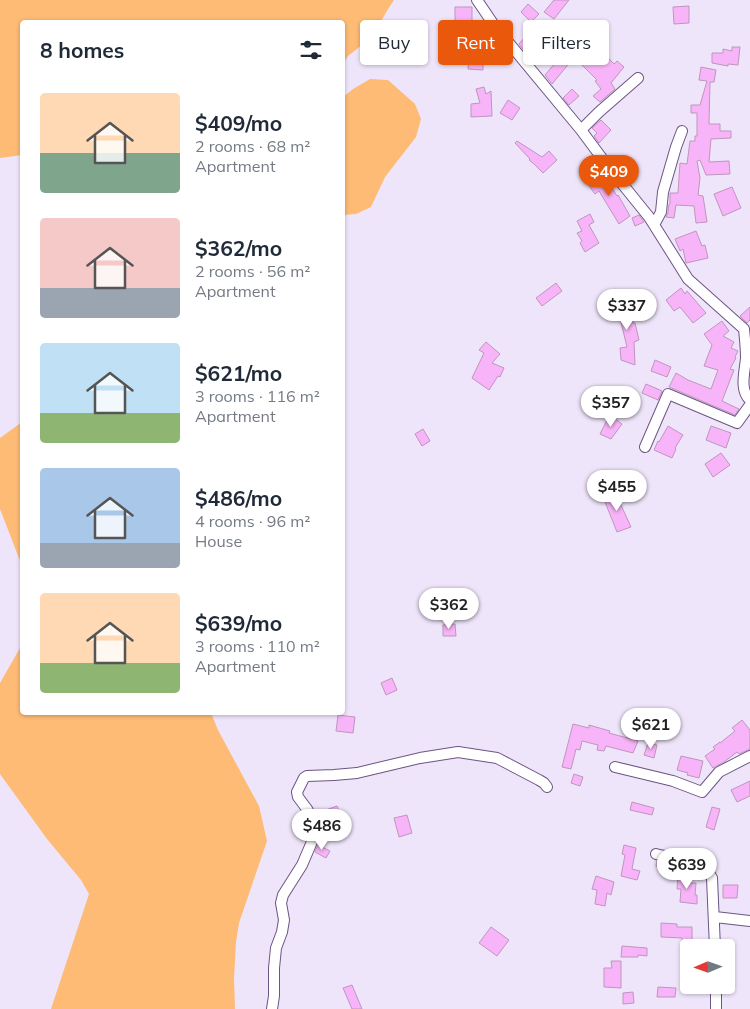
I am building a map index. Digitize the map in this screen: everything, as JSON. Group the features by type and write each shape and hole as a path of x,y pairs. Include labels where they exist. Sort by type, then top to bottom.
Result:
{"street":[{"path":"477,0 494,25 581,130 654,225 688,279 744,330 746,357 743,383 747,398 750,400"},
{"path":"581,130 638,78"},
{"path":"654,225 661,212 663,192 682,132"},
{"path":"646,447 668,394 737,423 750,405"},
{"path":"272,1009 276,948 284,920 281,903 283,895 290,887 314,837 313,820 298,797 297,792 304,778 307,776 334,776 357,773 420,758 450,752 462,752 497,758 539,780 547,787"},
{"path":"614,767 673,781 702,792 719,772 750,756"},
{"path":"656,854 683,860 702,867 711,874 715,939"},
{"path":"714,918 750,921"},
{"path":"716,994 716,1009"}],"shaded area":[{"path":"0,0 394,0 382,20 360,20 360,46 345,61 345,20 20,20 20,155 0,158"},
{"path":"370,79 388,80 415,104 421,119 416,137 385,177 371,207 356,214 345,215 345,95"},
{"path":"20,423 20,561 0,509 0,438"},
{"path":"20,648 20,715 212,715 259,806 267,841 239,923 234,978 235,1009 51,1009 89,894 81,880 47,839 0,774 0,683"}],"building":[{"path":"554,0 569,0 554,19 544,12"},
{"path":"528,4 539,14 533,20 529,20 521,12"},
{"path":"689,6 689,23 674,24 673,7"},
{"path":"455,7 472,7 472,20 455,20"},
{"path":"523,39 523,49 519,44"},
{"path":"732,47 740,47 738,65 728,64 728,66 712,63 712,53 723,53 723,49 732,51"},
{"path":"609,59 614,64 617,61 624,67 611,83 615,89 600,102 593,96 601,89 595,81 597,80 582,65 609,65"},
{"path":"468,65 483,65 483,70 468,69"},
{"path":"554,65 568,65 552,84 545,75"},
{"path":"701,67 716,70 714,82 710,82 709,124 720,124 720,131 731,131 731,138 711,139 709,162 729,161 730,174 706,175 700,160 697,161 700,178 698,195 703,196 707,222 696,223 694,206 676,205 674,218 666,217 670,204 670,193 678,193 680,163 687,164 690,141 695,141 695,136 697,136 697,113 691,113 691,105 700,105 707,81 699,80"},
{"path":"484,87 486,94 491,91 492,116 471,117 471,104 480,103 476,89"},
{"path":"572,89 579,96 569,105 563,98"},
{"path":"508,100 520,108 512,120 500,113"},
{"path":"601,120 611,130 599,143 594,136 597,133 592,128"},
{"path":"517,141 542,157 549,151 557,160 543,173 515,143"},
{"path":"602,172 630,216 619,224 599,191 595,194 587,183"},
{"path":"732,187 741,208 723,216 714,194"},
{"path":"590,214 594,222 589,225 599,243 585,252 580,243 582,241 577,233 582,231 577,221"},
{"path":"639,215 644,222 635,226 632,218"},
{"path":"696,231 702,246 705,245 708,258 686,263 683,249 680,251 675,239"},
{"path":"556,283 562,291 542,306 536,298"},
{"path":"681,288 685,294 687,291 706,313 693,323 680,307 674,311 666,300"},
{"path":"627,299 639,340 634,342 635,365 621,360 620,348 627,347 619,314 615,315 612,303"},
{"path":"750,307 750,320 747,323 740,316"},
{"path":"722,321 729,331 723,336 734,342 731,348 738,351 730,369 734,370 722,401 739,409 735,415 669,387 676,373 711,389 718,370 704,366 712,345 704,334"},
{"path":"486,342 500,354 492,363 504,368 500,377 498,376 489,390 472,378 484,353 479,350"},
{"path":"655,360 671,367 667,377 651,371"},
{"path":"646,384 662,391 658,400 642,393"},
{"path":"610,415 622,424 611,439 600,434"},
{"path":"668,426 683,435 675,448 672,458 654,450"},
{"path":"711,426 731,433 726,448 706,440"},
{"path":"423,429 430,441 422,446 415,434"},
{"path":"721,453 730,465 713,477 705,464"},
{"path":"615,492 631,527 617,532 603,497"},
{"path":"455,624 456,636 443,636 443,625"},
{"path":"392,678 397,690 386,695 381,683"},
{"path":"338,715 355,717 353,733 336,731"},
{"path":"742,720 750,730 750,749 739,754 737,752 713,768 705,756 715,749 713,747 735,731 732,728"},
{"path":"573,724 589,728 589,725 638,741 633,753 606,746 604,751 597,750 598,745 582,741 580,750 576,749 571,769 562,767"},
{"path":"648,743 657,745 654,758 644,755"},
{"path":"681,756 703,761 699,778 677,770"},
{"path":"574,774 583,777 580,786 571,783"},
{"path":"750,781 750,796 737,802 731,790"},
{"path":"632,802 654,808 652,815 630,810"},
{"path":"337,806 343,820 329,826 323,811"},
{"path":"712,807 720,809 714,830 706,827"},
{"path":"407,815 412,833 399,837 394,818"},
{"path":"318,845 330,851 326,858 315,852"},
{"path":"624,845 636,848 632,869 640,871 637,880 621,876 625,855 622,854"},
{"path":"657,861 670,864 668,869 656,866"},
{"path":"596,876 614,882 611,895 607,893 605,906 595,904 597,890 592,889"},
{"path":"678,876 689,877 689,883 696,883 695,895 697,895 697,904 680,902 681,889 677,889"},
{"path":"723,885 738,885 737,898 723,898"},
{"path":"661,923 677,924 677,927 692,927 692,939 661,937"},
{"path":"491,927 509,940 497,956 479,943"},
{"path":"622,946 647,948 647,956 621,957"},
{"path":"611,961 621,961 621,988 604,987 604,968 612,968"},
{"path":"352,985 362,1009 352,1009 343,988"},
{"path":"658,987 676,988 675,997 657,997"},
{"path":"633,992 634,1003 623,1004 623,993"}]}
